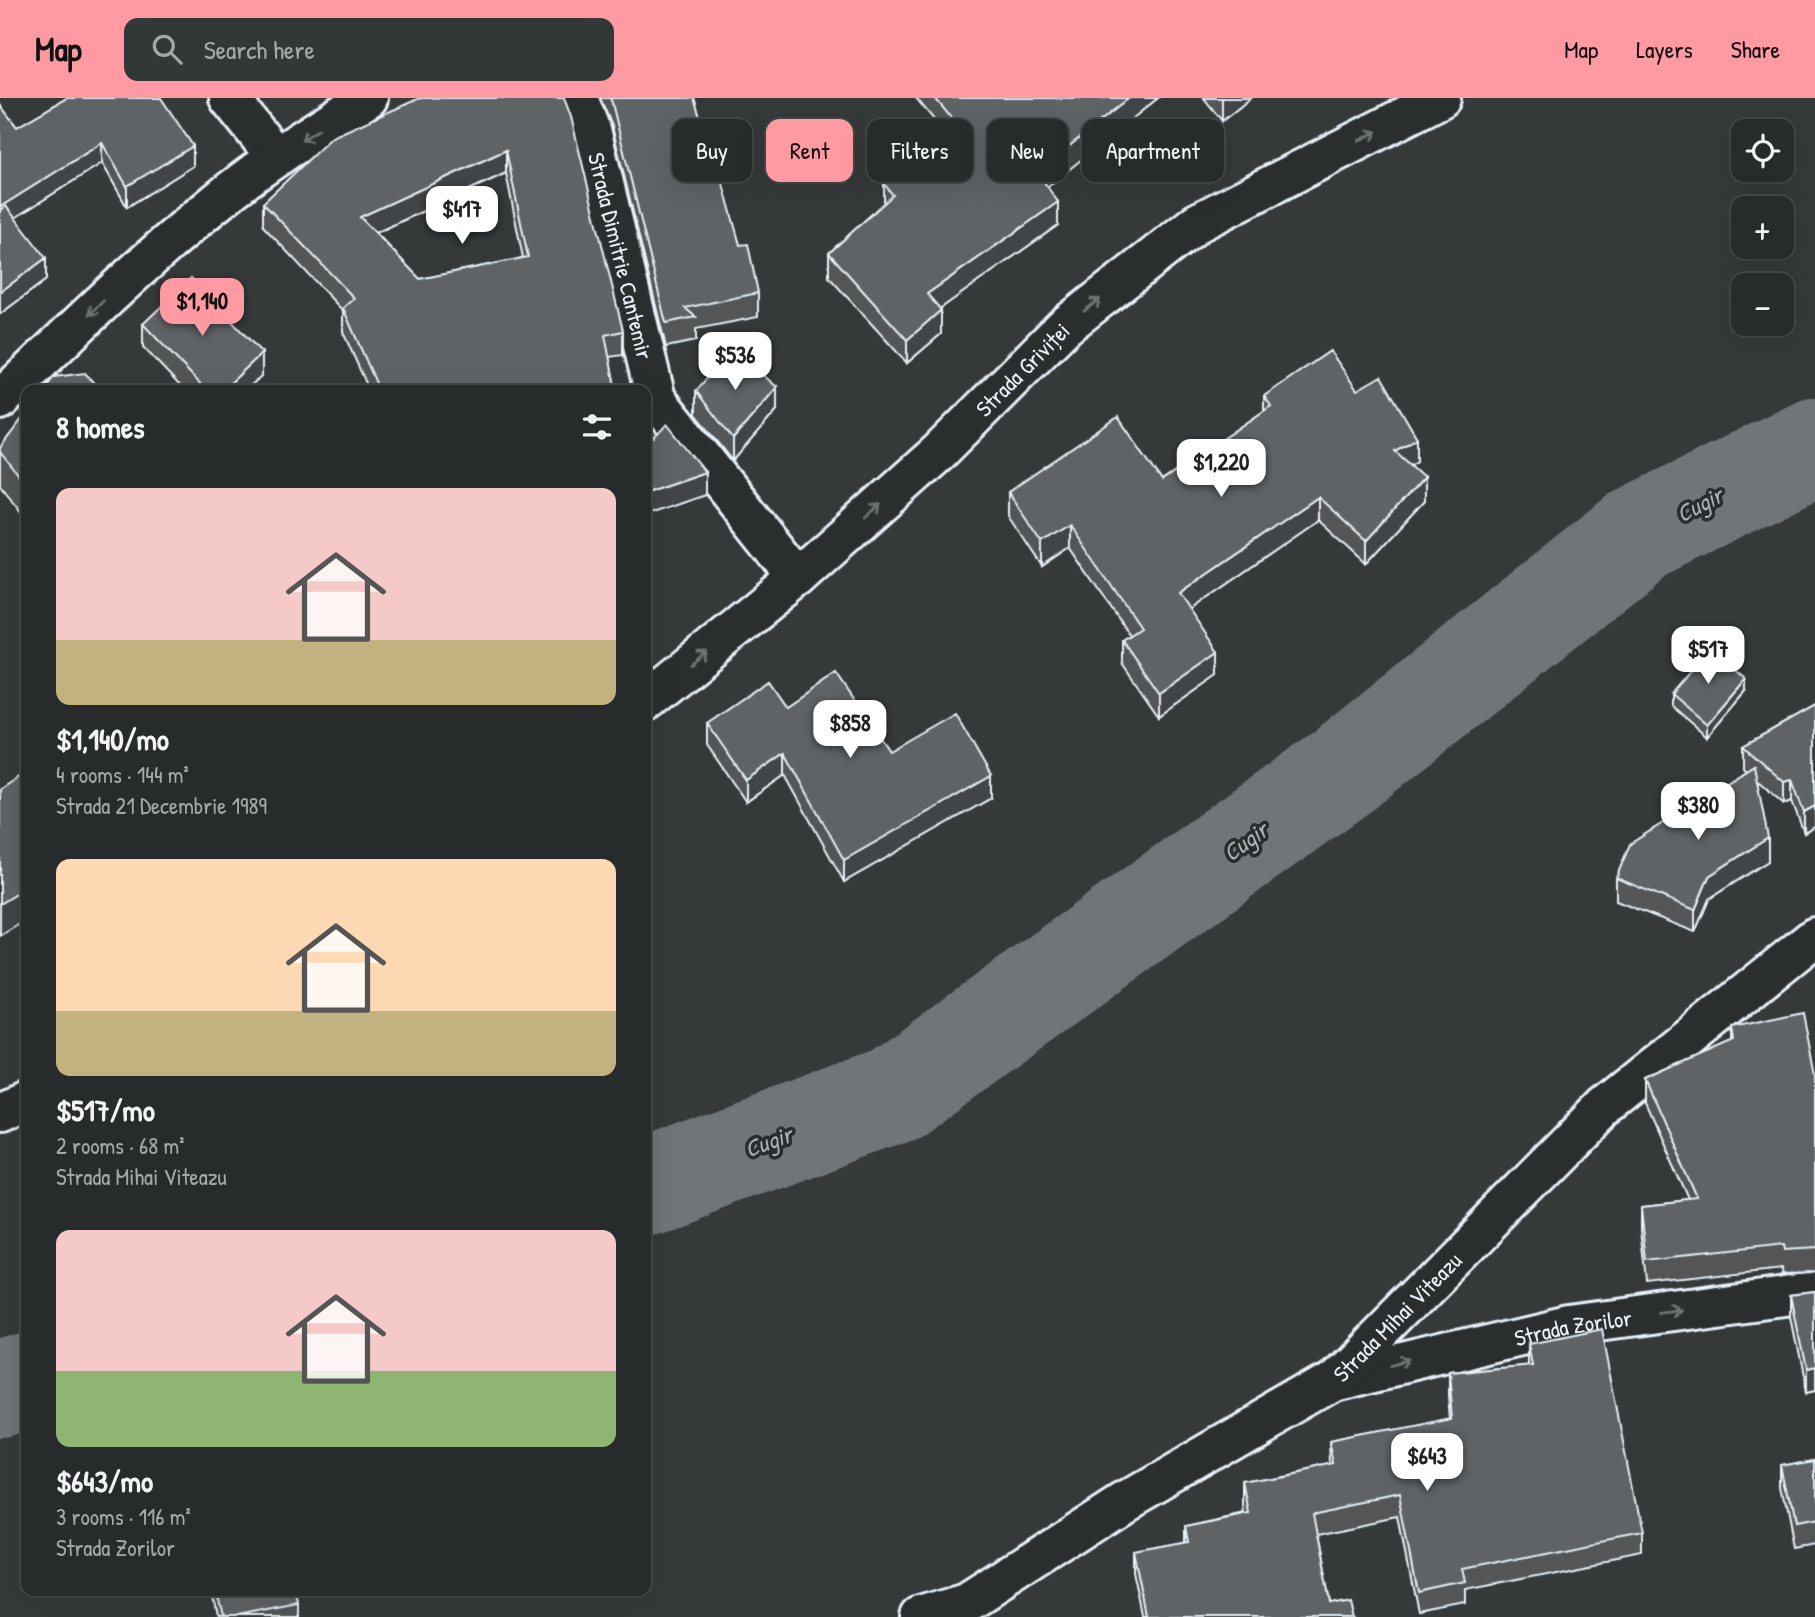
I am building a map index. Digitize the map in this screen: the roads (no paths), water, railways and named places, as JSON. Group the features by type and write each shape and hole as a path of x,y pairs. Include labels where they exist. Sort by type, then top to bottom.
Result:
{"street":[{"path":"229,98 276,157"},
{"path":"0,400 111,294 218,200 276,157 368,98"},
{"name":"Strada Dimitrie Cantemir","path":"578,98 592,134 656,399 798,578"},
{"name":"Strada Griviței","path":"651,697 798,578 938,453 1064,327 1197,223 1441,98"},
{"name":"Strada Mihai Viteazu","path":"921,1617 967,1604 1125,1501 1334,1380 1605,1106 1815,937"},
{"path":"0,1113 21,1103"},
{"name":"Strada Zorilor","path":"1334,1380 1569,1325 1815,1292"}],"waterway":[{"name":"Cugir","path":"651,1184 894,1094 1344,770 1637,535 1815,446"},
{"name":"Cugir","path":"0,1389 21,1383"}]}
